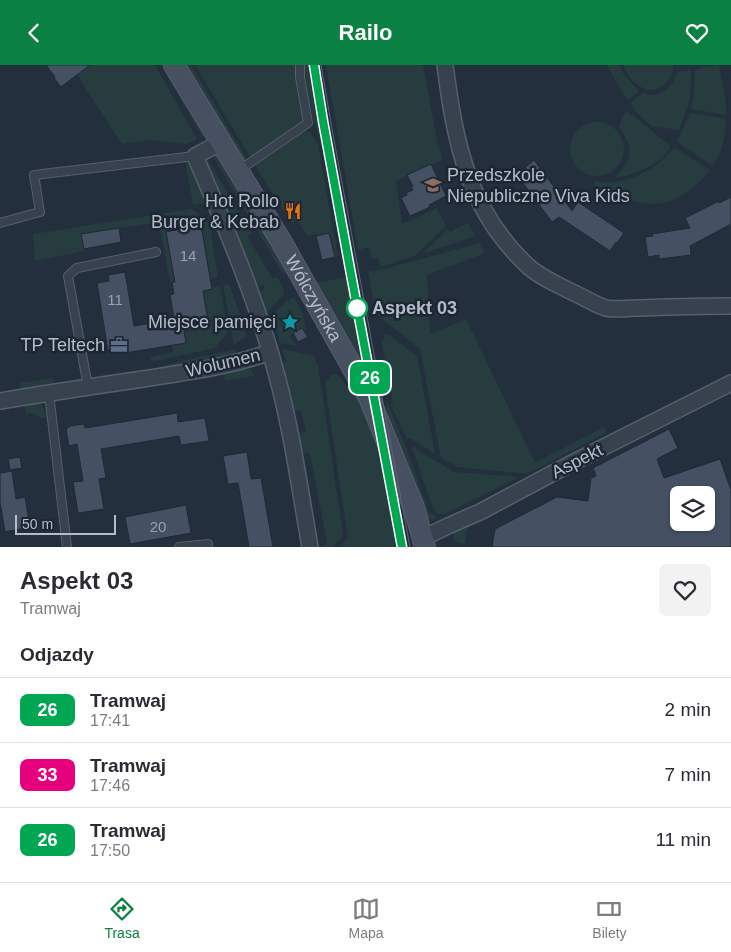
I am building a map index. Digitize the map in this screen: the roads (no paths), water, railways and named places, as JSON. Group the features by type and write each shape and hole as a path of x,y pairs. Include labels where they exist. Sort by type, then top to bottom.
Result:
{"main road":[{"name":"Wólczyńska","path":"174,65 305,283 370,400 414,508 424,543"}],"street":[{"path":"445,65 450,107 459,149 468,178 487,217 499,235 530,268 549,281 607,309 731,306"},
{"path":"195,156 220,143"},
{"name":"Wolumen","path":"0,401 198,370 249,359 270,352 236,254 195,156"},
{"path":"270,352 291,433 310,547"},
{"name":"Aspekt","path":"424,543 572,463 731,383"}],"lane":[{"path":"238,171 308,123 300,77 300,65"},
{"path":"0,223 40,212 34,175 195,156"},
{"path":"88,387 68,277 76,268 156,252"},
{"path":"48,393 67,547"},
{"path":"179,547 208,544 208,547"}],"tram line":[{"path":"314,65 402,547"},
{"name":"26","path":"314,65 402,547"},
{"path":"321,65 410,547"}],"place":[{"name":"Przedszkole Niepubliczne Viva Kids","path":"433,185"},
{"name":"Hot Rollo Burger & Kebab","path":"293,211"},
{"name":"Aspekt 03","path":"357,308"},
{"name":"Miejsce pamięci","path":"290,322"},
{"name":"TP Teltech","path":"119,345"}]}
